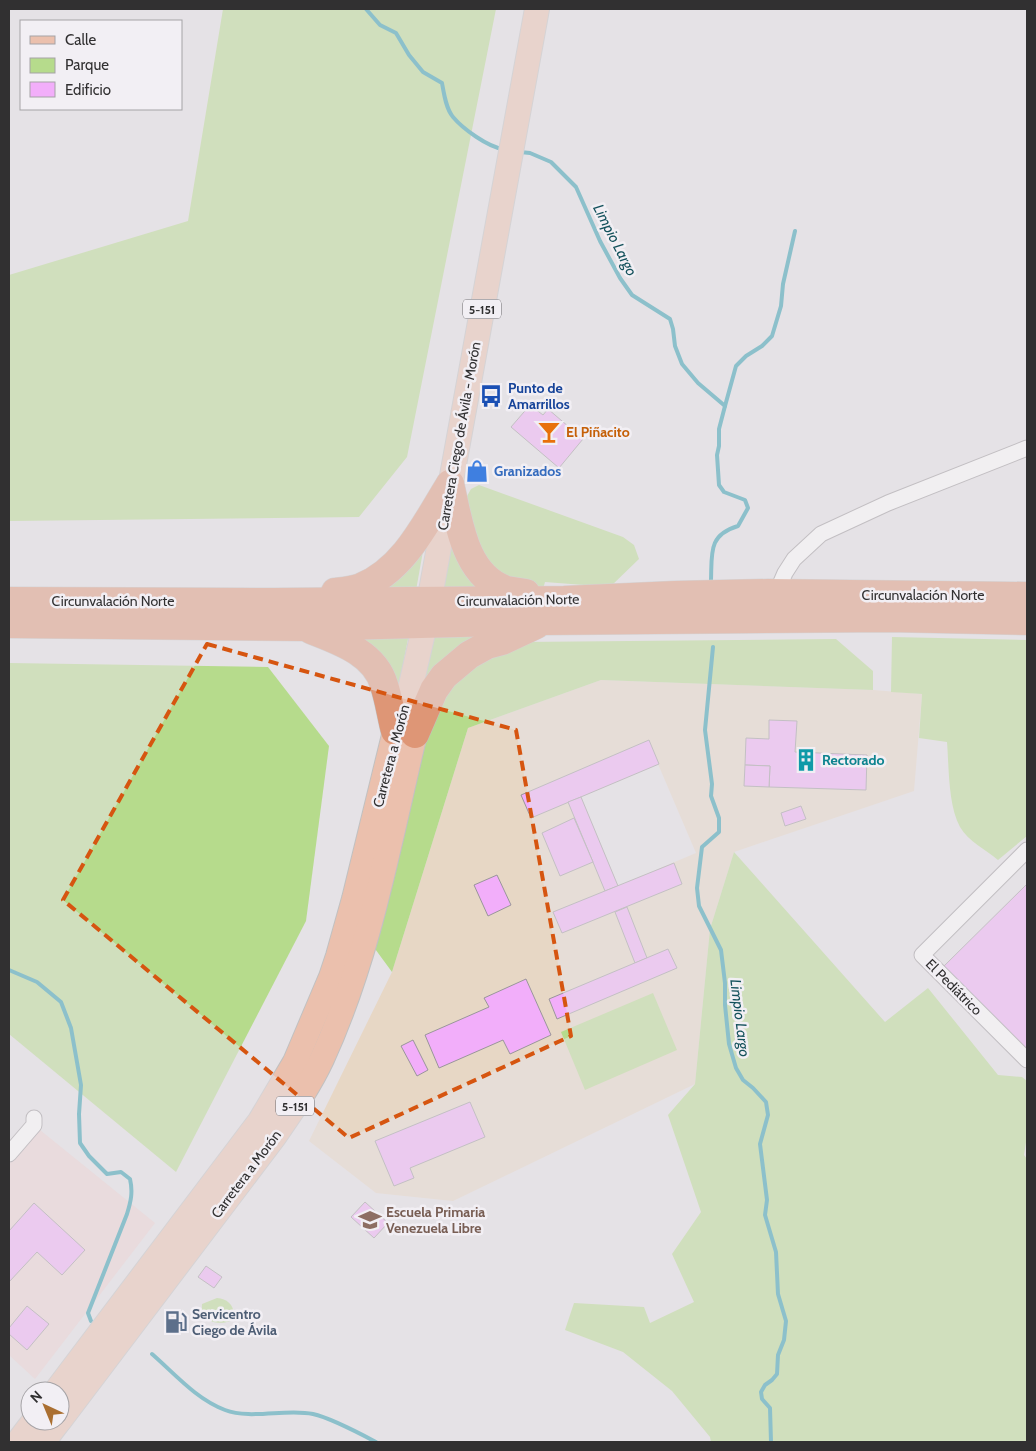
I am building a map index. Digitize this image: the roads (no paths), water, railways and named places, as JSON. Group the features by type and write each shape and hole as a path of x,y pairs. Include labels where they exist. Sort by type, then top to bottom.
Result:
{"highway":[{"path":"450,484 462,535 470,559 484,575 495,584 506,589 564,600"},
{"path":"275,602 360,588 386,573 406,553 450,484"},
{"name":"Circunvalación Norte","path":"9,624 303,627 427,612 564,600 675,595 776,594 1027,621"},
{"name":"Circunvalación Norte","path":"9,601 275,602 546,621 767,619 889,606 1027,596"},
{"path":"405,732 444,676 456,665 481,648 502,641 546,621"},
{"path":"303,627 358,651 373,666 384,684 405,732"}],"main road":[{"name":"Carretera Ciego de Ávila - Morón","path":"411,685 427,612 537,9"},
{"name":"Carretera a Morón","path":"70,1408 274,1137 296,1106 321,1060 342,980 354,899 405,732 411,685"},
{"name":"Carretera a Morón","path":"64,1381 260,1121 342,980"},
{"path":"18,1442 26,1431"},
{"name":"Carretera a Morón","path":"43,1442 52,1431"}],"street":[{"path":"767,619 776,594 794,559 821,534 888,503 1027,448"},
{"name":"El Pediátrico","path":"1027,850 922,955 1027,1060"},
{"path":"9,1154 34,1125 34,1118"}],"waterway":[{"name":"Limpio Largo","path":"366,9 380,25 396,33 409,55 423,72 442,83 449,110 457,122 483,141 503,149"},
{"name":"Limpio Largo","path":"520,152 530,153 551,162 576,187 600,241 620,278 632,295 670,319 675,346 682,364 698,383 725,406 719,429 717,455 719,485 724,492 745,500 748,508 738,526 721,534 717,540 712,553 711,580"},
{"path":"725,406 736,366 772,336 781,306 783,284 795,231"},
{"name":"Limpio Largo","path":"713,647 705,730 712,784 711,796 719,818 719,832 702,847 697,888 699,906 721,950 729,1044 736,1068 743,1080 766,1102 768,1115 760,1144 767,1200 765,1215 776,1252 778,1294 786,1321 784,1340 778,1355 777,1374 765,1385 761,1392 762,1399 770,1408 771,1442"},
{"path":"9,970 37,982 61,1002 71,1028 81,1085 80,1143 89,1156 107,1174 121,1172 130,1179 131,1192 127,1214 88,1313 91,1321"},
{"path":"152,1354 195,1393 225,1410 246,1414 292,1412 313,1414 336,1422 376,1442"}],"place":[{"name":"Punto de Amarrillos","path":"491,396"},
{"name":"El Piñacito","path":"549,432"},
{"name":"Granizados","path":"477,471"},
{"name":"Rectorado","path":"806,760"},
{"name":"Escuela Primaria Venezuela Libre","path":"370,1220"},
{"name":"Servicentro Ciego de Ávila","path":"176,1322"}]}
